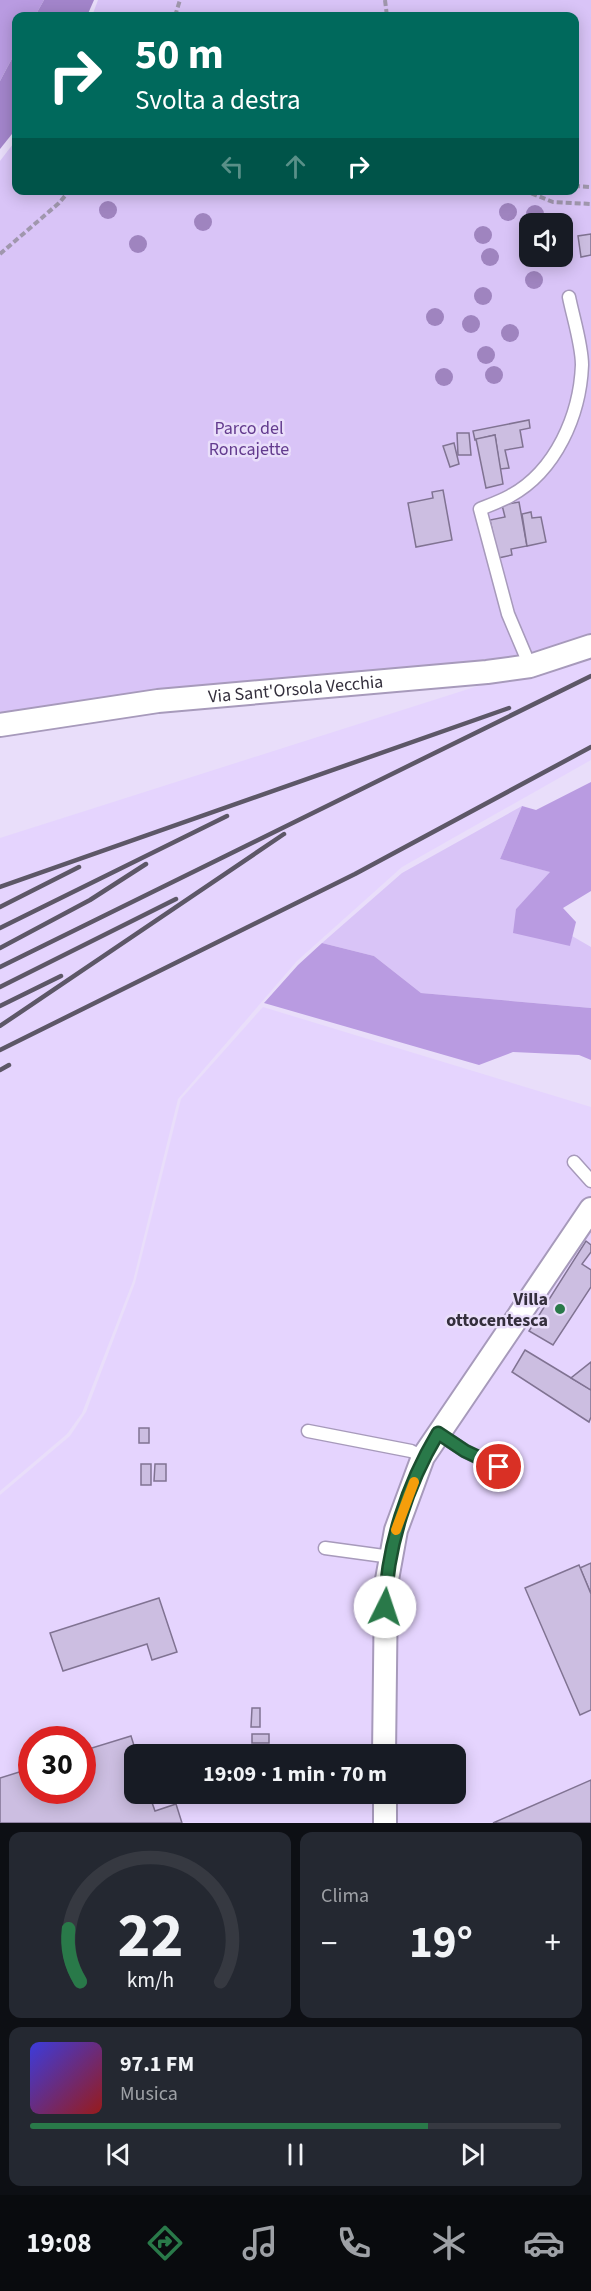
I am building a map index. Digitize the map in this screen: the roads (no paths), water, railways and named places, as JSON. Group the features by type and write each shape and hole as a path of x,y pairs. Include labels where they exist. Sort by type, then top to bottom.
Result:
{"street":[{"name":"Via Sant'Orsola Vecchia","path":"0,725 158,701 487,672 530,666 591,646"},
{"path":"384,1744 386,1585 396,1530 423,1457 591,1209"},
{"path":"385,1804 385,1823"}],"lane":[{"path":"530,666 508,614 480,509 511,496 535,477 557,452 567,429 577,399 582,363 569,297"},
{"path":"574,1162 591,1181"},
{"path":"308,1431 411,1451 423,1457"},
{"path":"438,1433 465,1451 499,1467"},
{"path":"325,1548 391,1557"}],"railway":[{"path":"0,967 591,676"},
{"path":"0,887 509,708"},
{"path":"0,1050 355,874 591,747"},
{"path":"0,928 227,816"},
{"path":"0,1026 284,834"},
{"path":"0,948 90,900 146,864"},
{"path":"0,907 79,867"},
{"path":"0,987 176,899"},
{"path":"0,1006 61,976"},
{"path":"0,1070 9,1065"}],"place":[{"name":"Villa ottocentesca","path":"560,1309"}],"park label":[{"name":"Parco del Roncajette","path":"249,438"}]}
